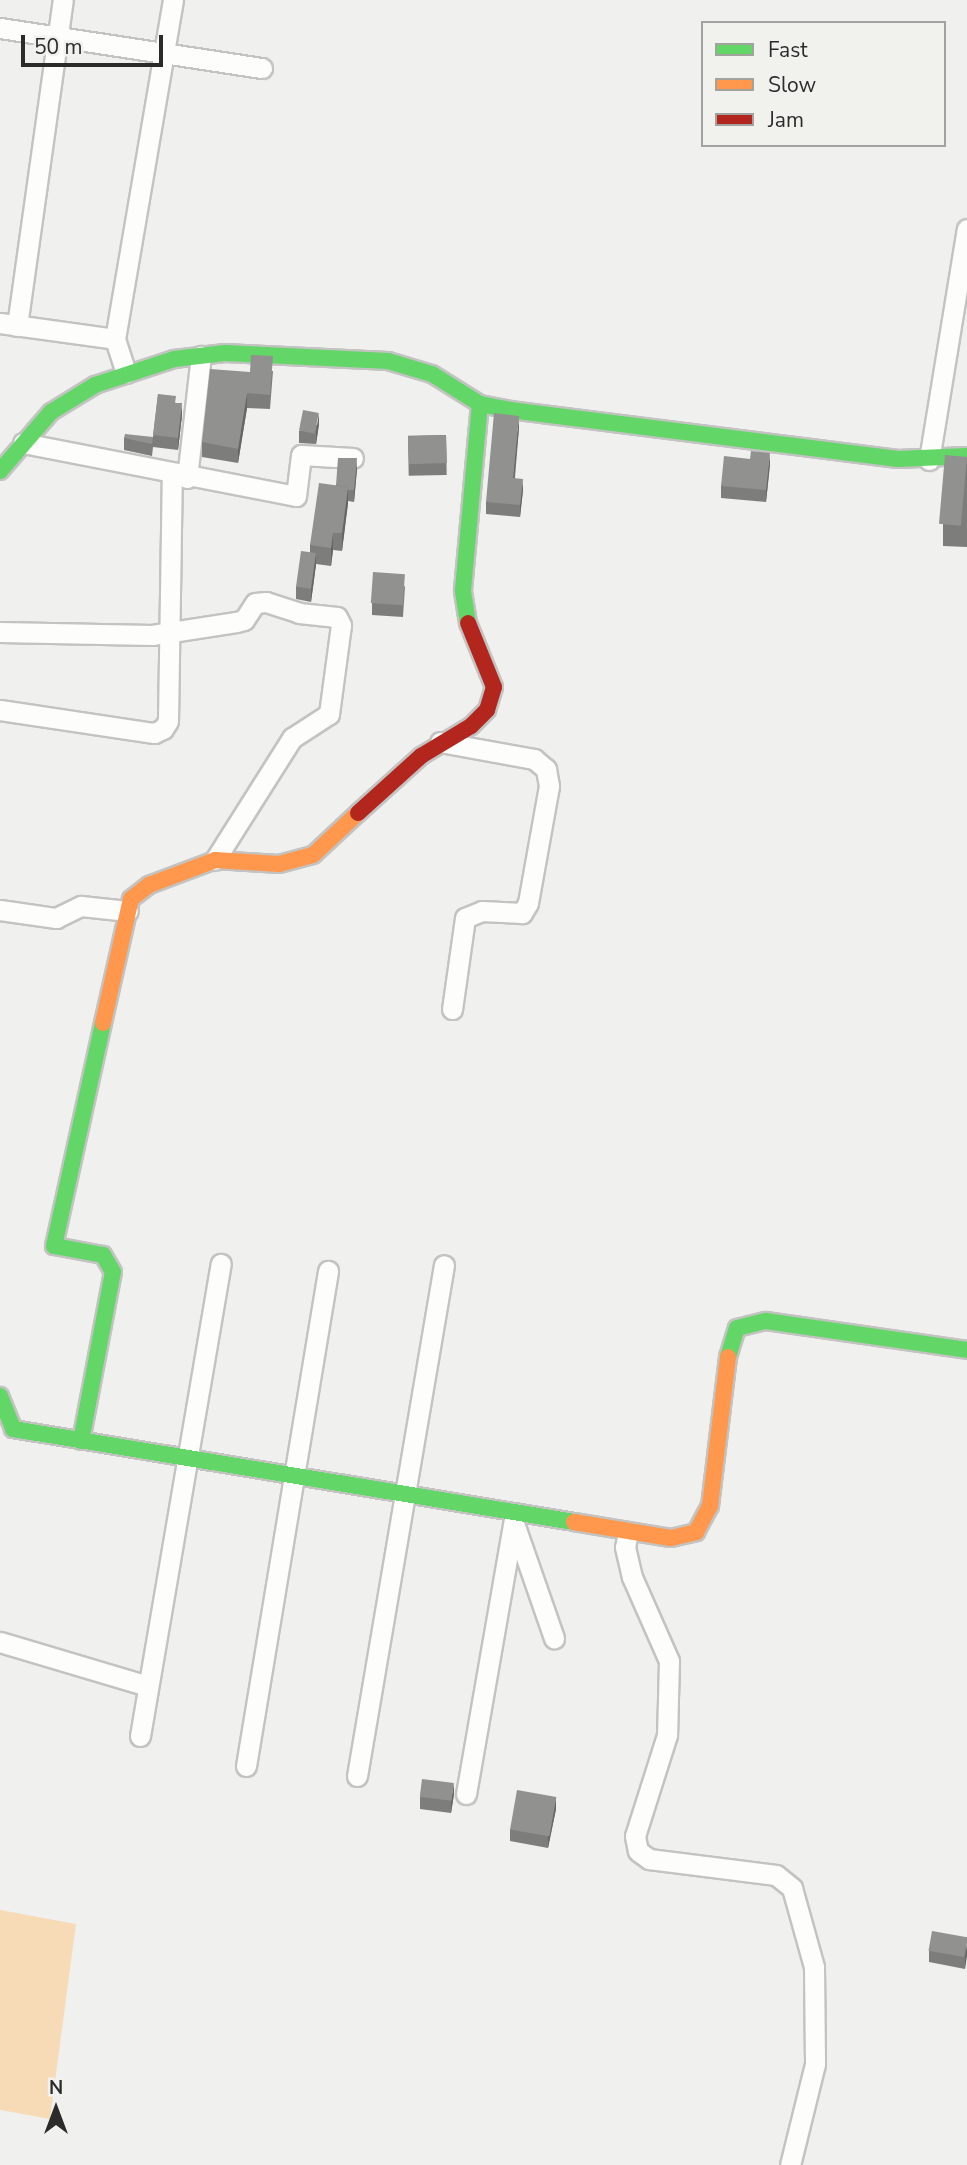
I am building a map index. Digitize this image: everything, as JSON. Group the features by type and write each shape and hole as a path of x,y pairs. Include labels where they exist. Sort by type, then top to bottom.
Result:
{"street":[{"path":"63,0 9,325 115,339"},
{"path":"126,373 115,339 167,53 173,0"},
{"path":"0,28 262,68"},
{"path":"929,460 967,229"},
{"path":"0,471 51,412 126,373 201,356 388,361 432,374 480,404 929,460 967,456"},
{"path":"0,710 154,733 163,729 168,721 169,632 180,477 201,356"},
{"path":"80,1441 113,1272 103,1255 54,1246 128,911 138,890 215,860 279,864 313,855 440,742 471,726 487,710 494,687 468,626 463,590 480,404"},
{"path":"23,443 180,477 296,496 301,455 353,458"},
{"path":"0,632 169,632 244,620 256,603 266,602 299,613 337,617 341,625 329,714 292,738 215,860"},
{"path":"440,742 534,760 546,769 549,786 528,903 522,913 482,911 465,918 452,1009"},
{"path":"0,910 56,918 81,906 128,911"},
{"path":"140,1736 220,1264"},
{"path":"358,1776 444,1265"},
{"path":"246,1766 328,1271"},
{"path":"0,1396 13,1429 405,1495 515,1518 671,1538 696,1532 710,1506 730,1342 737,1328 766,1321 967,1350"},
{"path":"515,1518 554,1638"},
{"path":"466,1794 515,1518"},
{"path":"628,1532 625,1547 632,1577 669,1661 667,1735 635,1836 638,1851 649,1859 775,1875 792,1888 814,1967 815,2064 790,2165"},
{"path":"0,1643 148,1686"}],"shaded area":[{"path":"0,1910 76,1924 50,2119 0,2110"}],"building":[{"path":"251,355 273,356 270,395 247,393 238,449 202,442 210,369 250,372"},
{"path":"158,394 176,396 175,403 182,403 178,438 153,435"},
{"path":"303,410 319,413 315,434 299,431"},
{"path":"494,413 519,416 513,478 523,479 520,505 486,502"},
{"path":"125,434 153,437 152,444 124,438"},
{"path":"446,435 447,463 409,464 408,436"},
{"path":"751,451 770,453 766,490 721,486 724,456 750,459"},
{"path":"945,455 967,457 961,526 939,524"},
{"path":"338,458 357,458 354,490 336,485"},
{"path":"319,483 348,487 342,533 333,533 331,548 310,545"},
{"path":"301,551 316,553 311,589 296,587"},
{"path":"373,572 405,574 403,605 371,603"},
{"path":"422,1779 454,1783 452,1801 420,1797"},
{"path":"517,1790 556,1797 549,1836 510,1829"},
{"path":"932,1931 967,1937 964,1957 929,1951"}],"traffic: fast":[{"path":"0,471 51,412 95,385 174,359 225,353 388,361 432,374 480,404 510,410 898,459 967,456"},
{"path":"468,623 463,590 480,404"},
{"path":"81,1441 113,1272 103,1255 54,1246 103,1023"},
{"path":"728,1357 737,1328 766,1321 967,1350"},
{"path":"0,1396 13,1429 574,1522"}],"traffic: slow":[{"path":"103,1023 131,899 149,885 215,860 279,864 313,855 358,813"},
{"path":"574,1522 671,1538 696,1532 710,1506 728,1357"}],"traffic: jam":[{"path":"358,813 421,756 471,726 487,710 494,687 468,623"}]}
